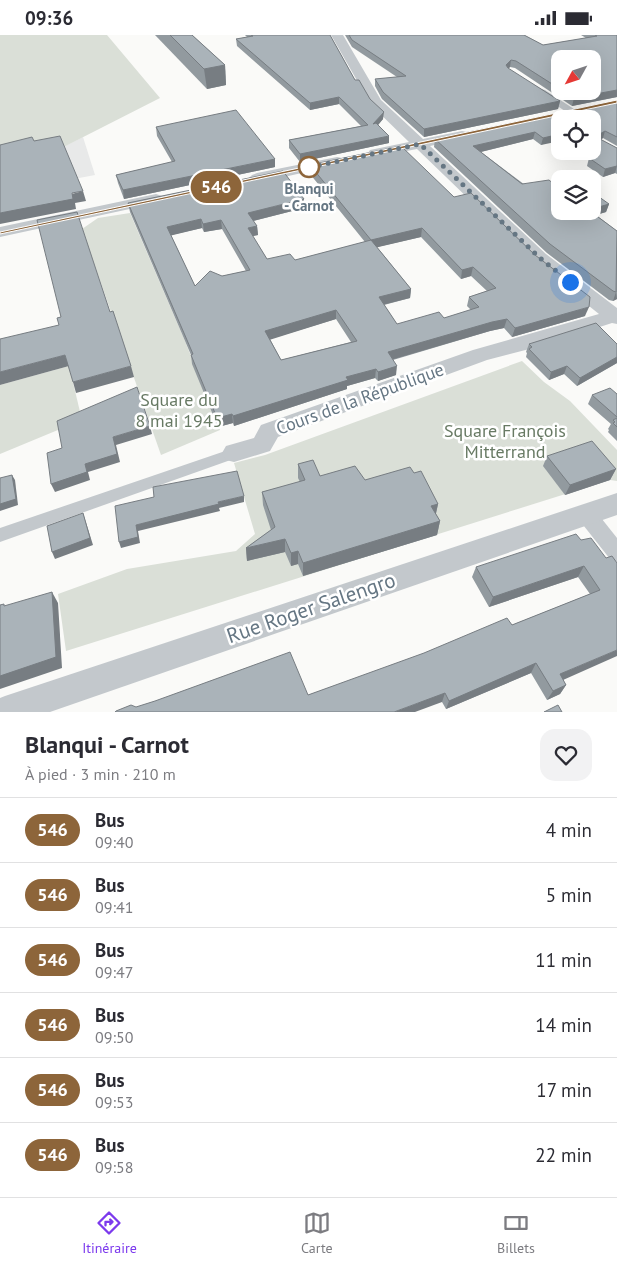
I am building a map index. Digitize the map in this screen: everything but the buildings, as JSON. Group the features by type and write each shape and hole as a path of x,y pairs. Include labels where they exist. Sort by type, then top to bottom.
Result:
{"street":[{"path":"337,35 376,102 540,258 616,316"},
{"path":"535,88 570,110"},
{"path":"578,110 589,108"},
{"path":"242,181 477,131"},
{"path":"0,232 175,195"},
{"name":"Cours de la République","path":"0,535 234,453 262,445 269,431 480,355 616,316"},
{"name":"Rue Roger Salengro","path":"4,712 617,504"},
{"path":"587,515 617,553"}],"shaded area":[{"path":"83,137 95,175 0,193 0,148 35,141 43,157"}],"green space":[{"path":"0,35 107,35 160,98 42,158 35,141 0,148"},
{"name":"Square du 8 mai 1945","path":"130,213 185,341 220,430 161,455 82,229 98,218"},
{"name":"Square François Mitterrand","path":"522,361 544,382 570,401 617,450 617,481 610,480 66,651 58,594 127,569 236,551 255,534 234,463 265,455"},
{"path":"69,366 82,420 0,454 0,385"}],"bus line":[{"name":"546","path":"0,232 617,102"}],"place":[{"name":"Blanqui - Carnot","path":"309,167"}],"route":[{"path":"309,167 301,169 420,144 540,258 570,282"}]}
